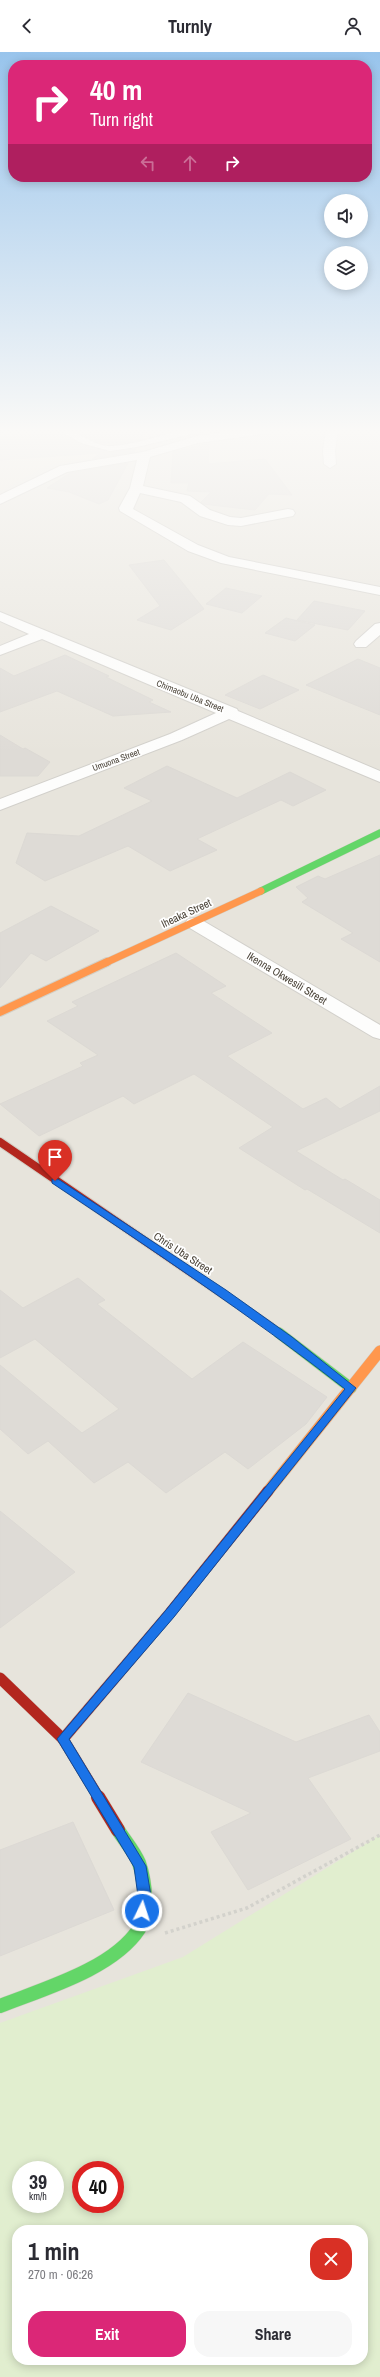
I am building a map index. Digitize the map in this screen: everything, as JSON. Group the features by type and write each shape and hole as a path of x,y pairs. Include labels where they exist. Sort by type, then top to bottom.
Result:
{"street":[{"path":"173,538 204,553 249,565 380,591"},
{"name":"Chimaobu Uba Street","path":"0,616 231,712 380,777"},
{"path":"361,644 380,627"},
{"path":"0,651 41,634"},
{"name":"Umuona Street","path":"0,805 176,738 231,712"},
{"name":"Iheaka Street","path":"0,1012 194,922 380,833"},
{"name":"Ikenna Okwesili Street","path":"194,922 380,1033"},
{"name":"Chris Uba Street","path":"0,1142 133,1234 222,1292 289,1340 351,1388"},
{"path":"63,1739 170,1613 380,1351"},
{"path":"0,1678 63,1739 140,1866 145,1896 140,1927 124,1946 79,1975 0,2006"}],"path":[{"path":"160,1934 247,1908 380,1835"}],"shaded area":[{"path":"0,538 380,538 380,2377 0,2377"}],"green space":[{"path":"380,1835 380,2377 0,2377 0,2023 183,1957"}],"building":[{"path":"164,560 204,609 171,630 137,620 160,606 129,565"},
{"path":"226,588 262,596 242,613 206,604"},
{"path":"314,601 365,611 348,630 297,620"},
{"path":"286,618 315,625 295,641 265,633"},
{"path":"65,655 109,676 106,677 153,700 149,702 171,712 113,716 57,691 0,712 0,668 14,676"},
{"path":"358,659 380,668 380,715 306,685"},
{"path":"263,675 299,690 260,709 225,695"},
{"path":"0,735 23,749 25,748 50,762 38,776 0,776"},
{"path":"167,766 237,798 290,772 326,790 293,806 281,800 197,839 217,850 170,871 128,846 45,881 16,863 27,833 79,836 152,801 124,788"},
{"path":"380,855 380,962 341,939 353,933 302,902 308,898 296,887 318,876 325,879"},
{"path":"51,906 99,931 46,961 31,953 0,988 0,933"},
{"path":"176,953 226,986 211,993 272,1033 227,1056 303,1109 326,1098 340,1109 380,1086 380,1111 296,1151 343,1180 345,1179 380,1200 380,1233 307,1189 305,1190 239,1148 273,1127 194,1074 134,1104 123,1096 39,1136 0,1104 83,1066 80,1063 98,1055 47,1021 78,1006 72,1002"},
{"path":"78,1278 105,1300 97,1304 192,1379 243,1342 327,1397 306,1424 248,1469 225,1452 166,1493 128,1462 94,1483 48,1441 28,1454 0,1429 0,1365 82,1433 119,1409 35,1339 0,1358 0,1290 23,1308"},
{"path":"0,1511 75,1572 0,1628"},
{"path":"188,1693 296,1742 369,1715 380,1732 380,1751 308,1778 351,1839 248,1890 211,1832 251,1813 141,1762"},
{"path":"73,1822 114,1910 0,1956 0,1850"}],"traffic: fast":[{"path":"261,891 380,833"},
{"path":"271,1327 351,1388"},
{"path":"0,2006 55,1984 96,1965 130,1941 140,1928 144,1915 144,1889 140,1867 118,1830"}],"traffic: slow":[{"path":"0,1012 261,891"},
{"path":"268,1491 380,1351"}],"traffic: jam":[{"path":"0,1142 271,1327"},
{"path":"63,1739 170,1613 268,1491"},
{"path":"0,1678 63,1739 118,1830"}],"route":[{"path":"55,1181 222,1292 289,1340 351,1388 259,1500 170,1613 63,1739 140,1866 145,1896 142,1911"}]}
